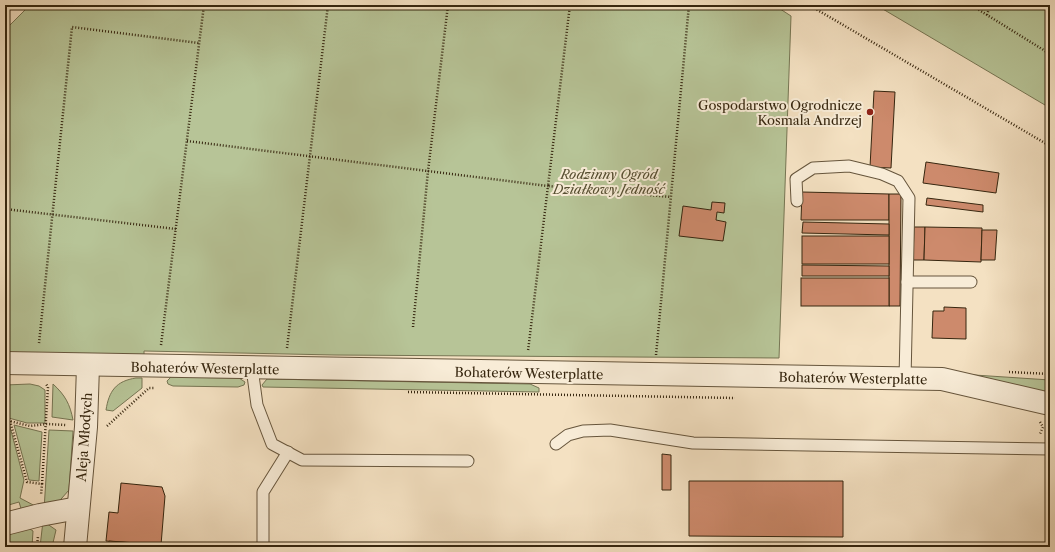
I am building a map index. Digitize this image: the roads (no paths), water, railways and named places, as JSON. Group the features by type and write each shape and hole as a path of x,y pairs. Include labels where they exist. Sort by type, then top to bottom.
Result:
{"street":[{"name":"Bohaterów Westerplatte","path":"5,364 942,379 1048,414"},
{"name":"Aleja Młodych","path":"75,547 86,427 88,366"},
{"path":"5,524 40,515 78,508"}],"lane":[{"path":"797,201 796,179 813,168 849,166 882,174 898,181 909,198 904,379"},
{"path":"907,282 971,282"},
{"path":"252,368 258,405 272,444 302,460 468,461"},
{"path":"556,444 568,435 583,430 610,430 693,443 807,443 910,447 1050,449"},
{"path":"263,547 263,492 288,452"}],"place":[{"name":"Gospodarstwo Ogrodnicze Kosmala Andrzej","path":"870,112"}],"park label":[{"name":"Rodzinny Ogród Działkowy Jedność","path":"609,182"}]}
